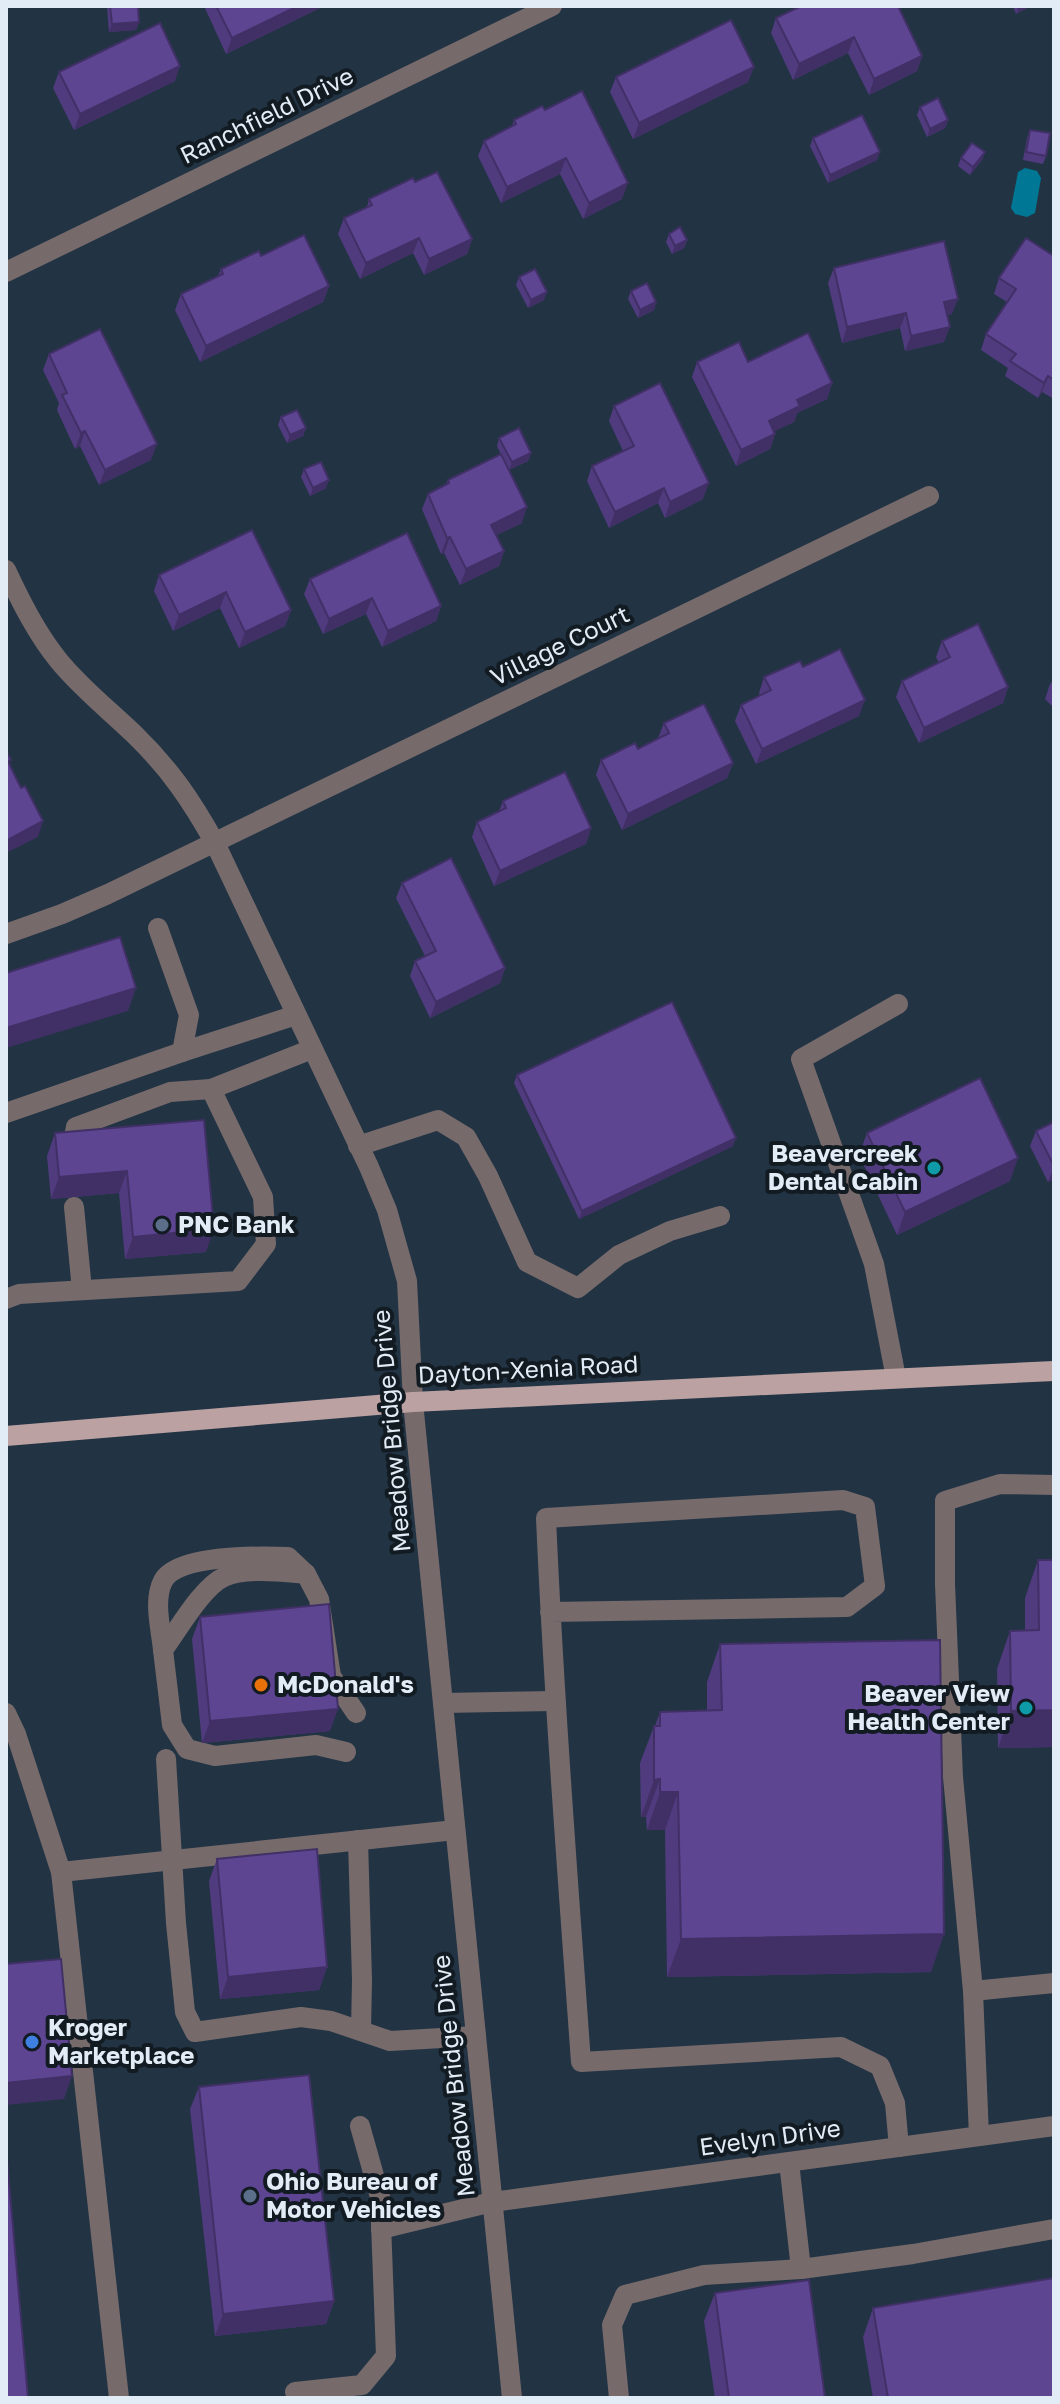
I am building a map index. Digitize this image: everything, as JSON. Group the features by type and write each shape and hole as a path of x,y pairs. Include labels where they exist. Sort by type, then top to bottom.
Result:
{"main road":[{"name":"Dayton-Xenia Road","path":"6,1436 413,1402 1054,1371"}],"street":[{"name":"Ranchfield Drive","path":"6,272 552,6"},
{"name":"Village Court","path":"6,934 62,914 215,843 929,496"},
{"name":"Meadow Bridge Drive","path":"6,570 26,611 58,659 171,773 189,796 215,843 387,1210 407,1281 413,1402 512,2398"},
{"path":"158,928 189,1015 182,1052"},
{"path":"896,1378 874,1264 801,1059 898,1004"},
{"path":"6,1113 296,1015"},
{"path":"72,1147 76,1127 170,1092 211,1089 312,1049"},
{"path":"6,1299 19,1294 238,1281 266,1244 263,1197 211,1089"},
{"path":"358,1146 438,1120 466,1137 488,1176 527,1262 578,1288 619,1255 670,1231 720,1216"},
{"path":"74,1207 82,1290"},
{"path":"979,2136 973,1991 953,1777 945,1584 945,1501 1000,1484 1054,1485"},
{"path":"550,1612 847,1607 875,1586 865,1507 843,1500 546,1518 550,1612 554,1701 581,2062 841,2047 880,2066 895,2103 899,2147"},
{"path":"346,1752 316,1745 215,1756 187,1749 172,1725 159,1605 163,1581 179,1566 255,1556 288,1557 306,1574 319,1599 331,1676 356,1713"},
{"path":"163,1650 205,1593 224,1577 270,1570 306,1574"},
{"path":"443,1703 554,1701"},
{"path":"6,1713 61,1872 119,2398"},
{"path":"166,1759 185,2012 195,2032 301,2017 331,2021 390,2041 476,2036"},
{"path":"61,1872 455,1830"},
{"path":"358,1840 361,2030"},
{"path":"973,1991 1054,1983"},
{"path":"295,2392 362,2385 386,2356 380,2197 360,2126"},
{"name":"Evelyn Drive","path":"381,2229 492,2202 1054,2126"},
{"path":"789,2162 801,2269"},
{"path":"619,2398 612,2325 625,2295 704,2275 801,2269 913,2254 1054,2229"}],"water":[{"path":"1025,168 1037,171 1041,178 1035,213 1027,217 1015,214 1011,208 1018,172"}],"building":[{"path":"110,6 138,6 139,22 112,24"},
{"path":"216,6 298,6 232,38"},
{"path":"801,6 898,6 922,56 874,79 854,37 799,64 776,18"},
{"path":"731,20 754,67 639,123 616,77"},
{"path":"160,23 180,66 80,114 59,72"},
{"path":"582,91 628,183 589,203 566,158 507,187 484,141 516,124 514,120 542,106 545,110"},
{"path":"938,98 948,120 930,129 920,107"},
{"path":"862,115 880,152 830,175 813,138"},
{"path":"1030,130 1050,133 1046,156 1026,152"},
{"path":"972,143 985,152 973,167 961,158"},
{"path":"437,172 472,239 429,259 419,238 366,263 344,218 372,205 369,199 413,178 415,182"},
{"path":"680,227 687,240 675,246 669,234"},
{"path":"304,235 329,286 206,346 181,294 223,274 221,269 259,251 261,256"},
{"path":"1026,238 1054,256 1054,380 1048,376 1044,383 1010,361 1016,354 986,334 1016,289 999,278"},
{"path":"944,241 958,299 944,302 950,327 911,336 906,313 847,327 834,268"},
{"path":"535,269 547,292 531,300 519,277"},
{"path":"647,283 656,302 640,310 631,291"},
{"path":"100,329 157,444 105,470 85,431 81,433 62,395 67,393 49,354"},
{"path":"808,333 832,383 797,400 800,406 769,421 775,434 741,450 697,362 739,342 748,362"},
{"path":"660,383 709,483 670,502 664,488 615,512 592,466 634,446 614,406"},
{"path":"297,410 306,428 290,435 281,417"},
{"path":"519,428 531,453 512,462 499,438"},
{"path":"501,454 527,507 491,525 504,551 466,569 450,537 447,538 428,494 449,483 448,480"},
{"path":"321,462 329,480 313,488 304,469"},
{"path":"252,530 291,610 245,632 226,592 179,615 159,575"},
{"path":"407,533 441,606 388,631 372,598 329,619 310,579"},
{"path":"978,624 1008,687 924,728 902,681 950,657 942,641"},
{"path":"840,649 865,700 762,749 741,705 771,690 764,677 800,661 803,667"},
{"path":"704,704 733,763 628,814 601,760 635,743 638,749 669,733 664,723"},
{"path":"6,751 21,788 25,786 43,821 6,841"},
{"path":"565,772 591,828 500,871 477,822 506,808 503,801"},
{"path":"451,858 505,968 436,1002 415,961 436,951 402,883"},
{"path":"120,937 136,988 6,1028 6,973"},
{"path":"672,1002 736,1138 582,1211 517,1075"},
{"name":"Beavercreek Dental Cabin","path":"980,1078 1018,1158 905,1212 867,1133"},
{"name":"PNC Bank","path":"204,1120 214,1229 133,1237 127,1171 59,1177 55,1133"},
{"path":"1054,1122 1054,1166 1036,1131"},
{"path":"1038,1560 1054,1560 1054,1710 1011,1711 1010,1631 1039,1630"},
{"name":"McDonald's","path":"329,1604 338,1709 210,1721 200,1617"},
{"path":"940,1640 944,1934 681,1939 678,1792 660,1792 660,1779 654,1780 654,1726 660,1726 660,1712 722,1710 720,1644"},
{"path":"317,1849 327,1967 228,1977 217,1859"},
{"name":"Kroger Marketplace","path":"61,1959 72,2076 6,2083 6,1964"},
{"path":"309,2075 334,2301 223,2314 199,2087"},
{"path":"6,2148 28,2398 6,2398"},
{"path":"1054,2278 1054,2398 888,2398 873,2308"},
{"path":"809,2280 825,2398 729,2398 715,2293"}],"place":[{"name":"Beavercreek Dental Cabin","path":"934,1168"},
{"name":"PNC Bank","path":"162,1225"},
{"name":"McDonald's","path":"261,1685"},
{"name":"Beaver View Health Center","path":"1026,1708"},
{"name":"Kroger Marketplace","path":"32,2042"},
{"name":"Ohio Bureau of Motor Vehicles","path":"250,2196"}]}
